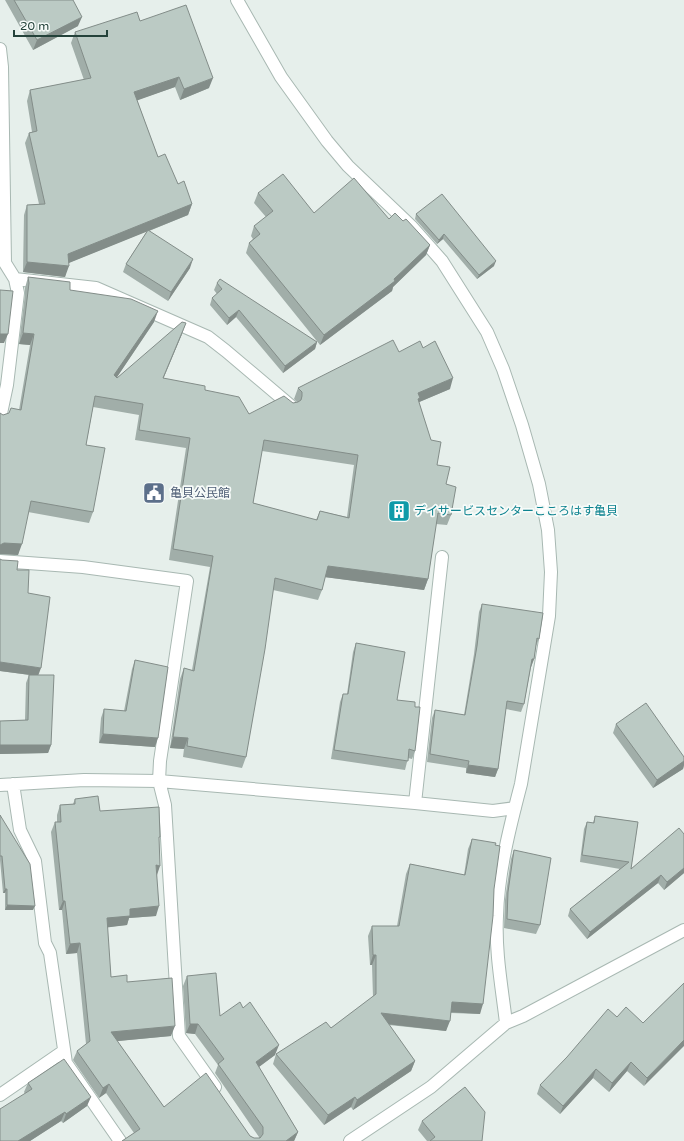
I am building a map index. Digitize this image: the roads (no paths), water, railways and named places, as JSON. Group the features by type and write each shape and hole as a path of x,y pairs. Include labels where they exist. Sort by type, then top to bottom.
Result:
{"street":[{"path":"236,0 281,77 327,141 348,166 411,226 442,261 487,332 503,369 522,425 539,484 548,530 551,572 549,616 521,784 501,875 497,916 497,953 506,1023"},
{"path":"0,49 2,75 3,263 15,279 18,294 7,385 0,418"},
{"path":"15,279 96,288 208,337 291,406"},
{"path":"415,803 442,557"},
{"path":"0,561 83,567 187,581 160,761 159,781 165,806 179,1036 222,1098"},
{"path":"0,785 84,780 159,781 493,811 515,808"},
{"path":"13,784 20,830 36,861 45,943 50,953 66,1063 120,1141"},
{"path":"350,1141 431,1087 506,1023 523,1016 684,930"},
{"path":"0,1095 64,1051"}],"place":[{"name":"亀貝公民館","path":"154,493"},
{"name":"デイサービスセンターこころはす亀貝","path":"399,511"}]}
